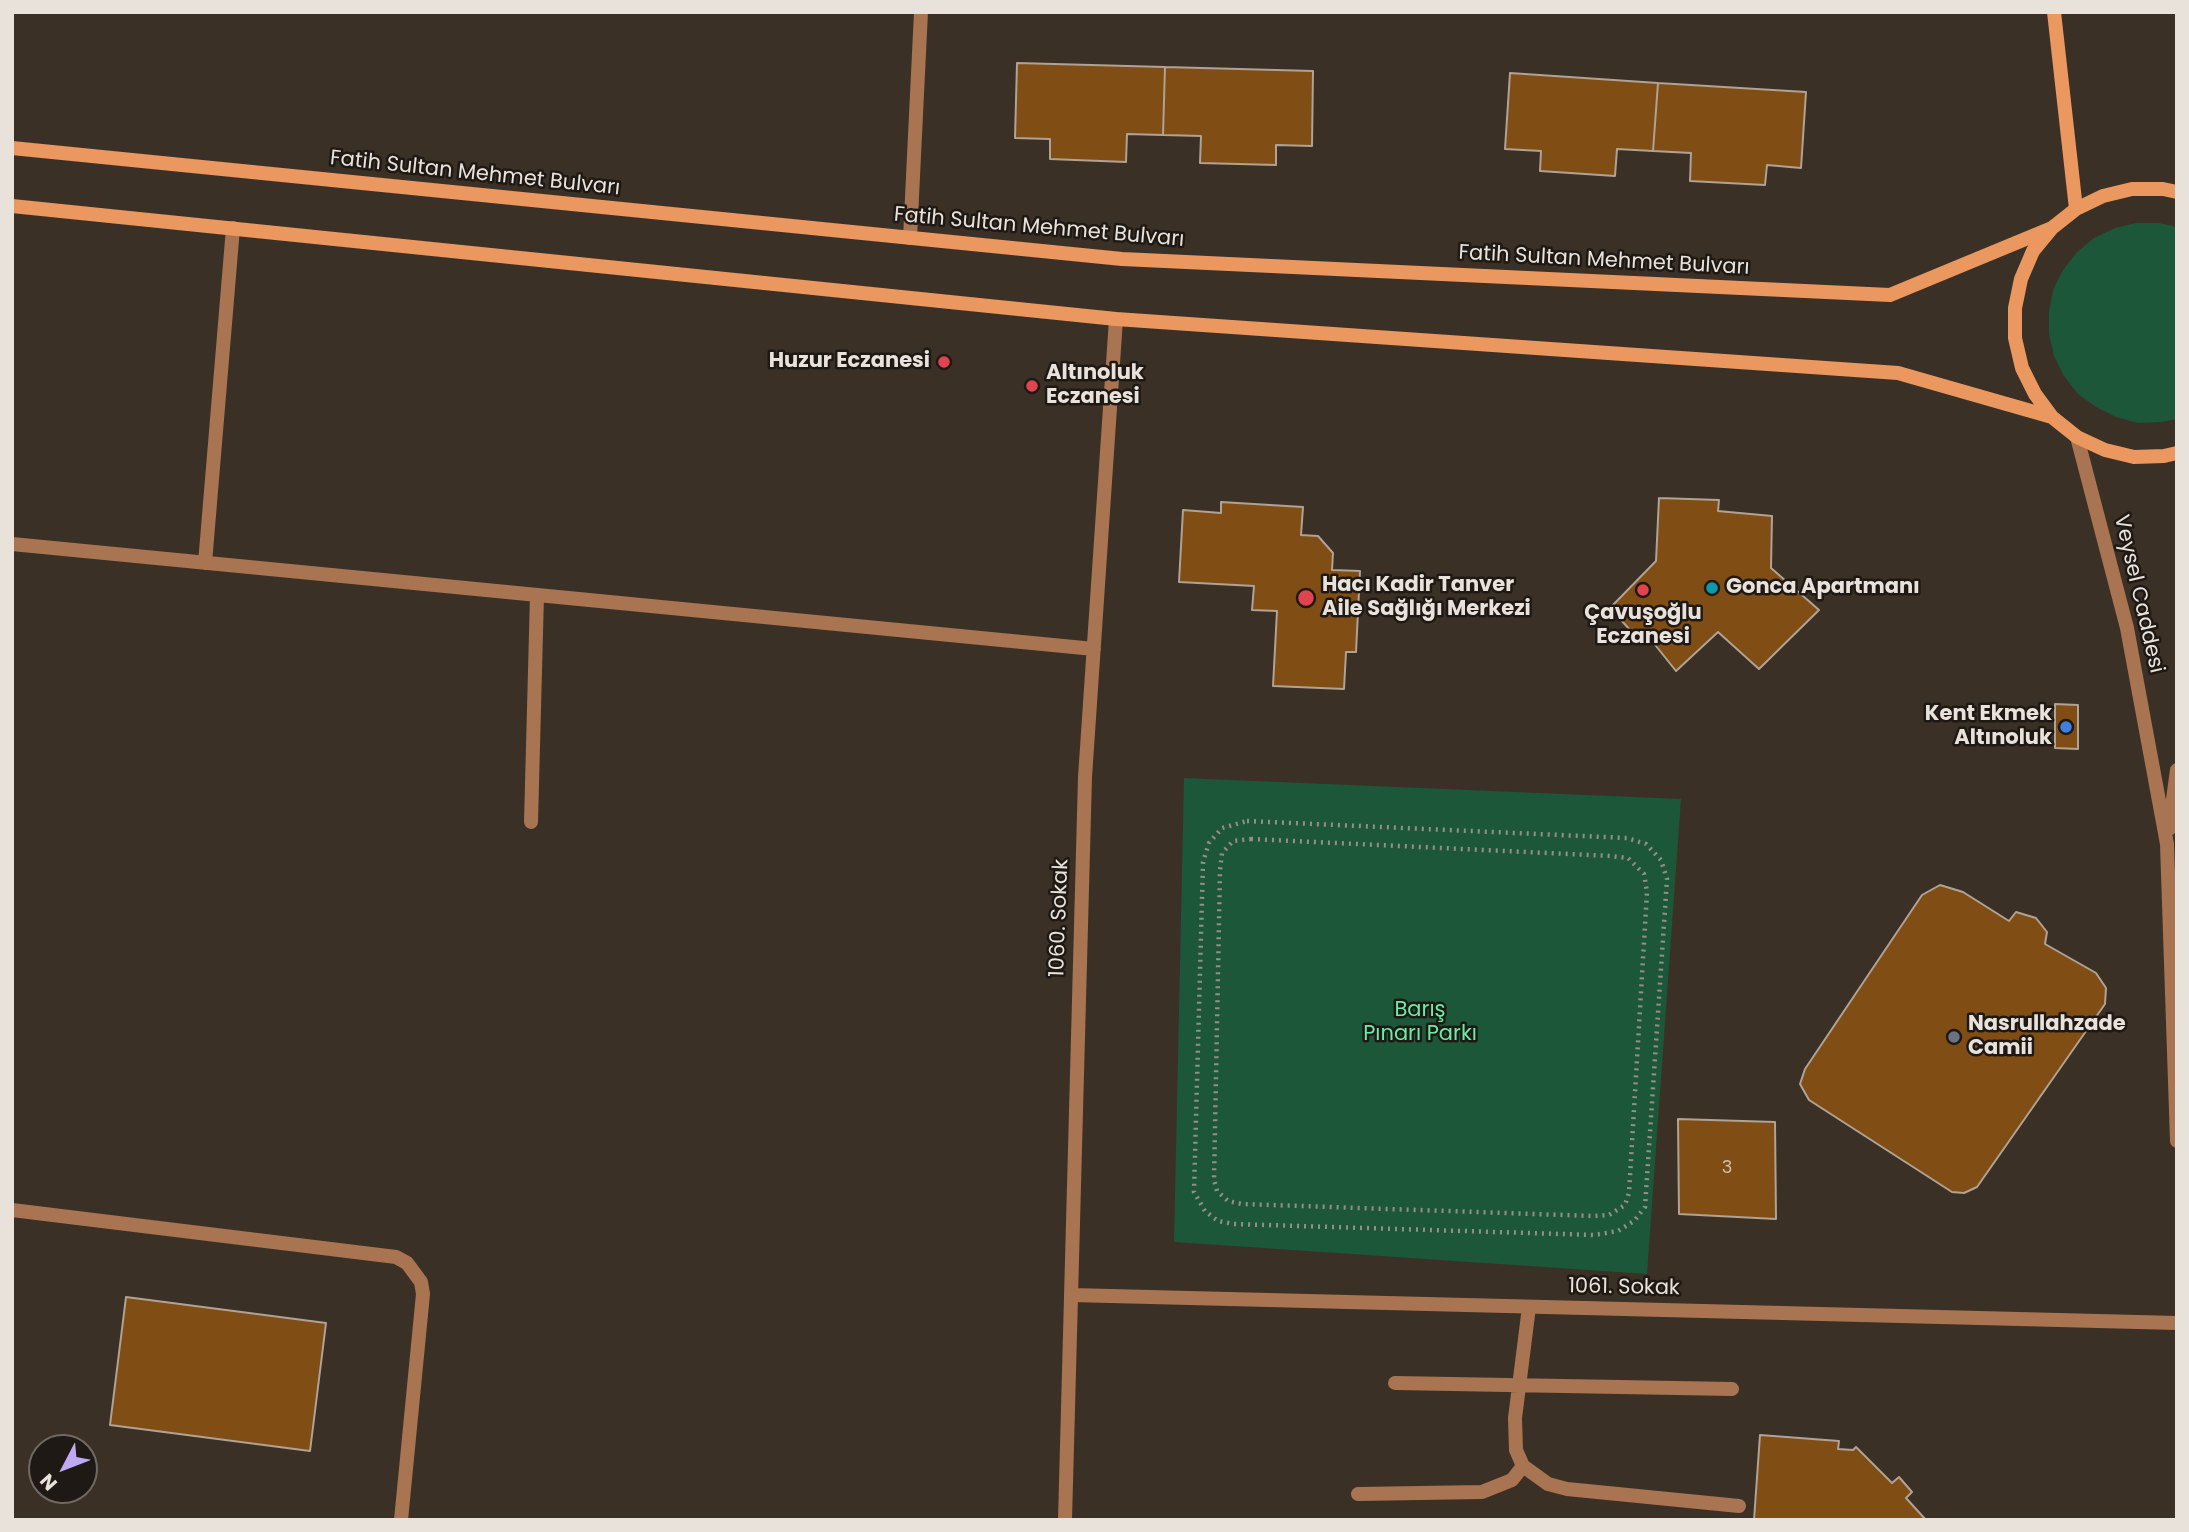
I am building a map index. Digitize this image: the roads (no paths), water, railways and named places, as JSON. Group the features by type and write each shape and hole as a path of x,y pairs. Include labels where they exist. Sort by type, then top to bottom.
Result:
{"main road":[{"path":"2054,12 2076,209"},
{"name":"Fatih Sultan Mehmet Bulvarı","path":"12,149 1122,259 1890,295 2052,228"},
{"path":"2177,192 2132,189 2103,196 2076,209 2052,228 2029,260 2021,279 2015,308 2015,338 2022,368 2035,394 2052,417 2077,437 2105,450 2134,457 2177,453"},
{"path":"12,206 1116,319 1898,373 2052,417"}],"street":[{"path":"910,238 921,12"},
{"path":"205,563 233,228"},
{"name":"1060. Sokak","path":"1065,1520 1085,776 1116,319"},
{"name":"Veysel Caddesi","path":"2077,437 2127,628 2167,844 2177,1141"},
{"path":"12,544 1094,649"},
{"path":"531,822 537,595"},
{"name":"Veysel Caddesi","path":"2167,844 2177,770"},
{"path":"12,1210 396,1257 407,1263 421,1282 423,1294 401,1520"},
{"name":"1061. Sokak","path":"1071,1295 2177,1323"},
{"path":"1529,1307 1516,1418 1516,1450 1523,1466 1548,1483 1567,1489 1739,1506"},
{"path":"1395,1383 1732,1389"},
{"path":"1358,1494 1482,1492 1512,1480 1523,1466"}],"place":[{"name":"Huzur Eczanesi","path":"944,362"},
{"name":"Altınoluk Eczanesi","path":"1032,386"},
{"name":"Gonca Apartmanı","path":"1712,588"},
{"name":"Çavuşoğlu Eczanesi","path":"1643,590"},
{"name":"Hacı Kadir Tanver Aile Sağlığı Merkezi","path":"1306,598"},
{"name":"Kent Ekmek Altınoluk","path":"2066,727"},
{"name":"Nasrullahzade Camii","path":"1954,1037"}],"park label":[{"name":"Barış Pınarı Parkı","path":"1420,1023"}]}
